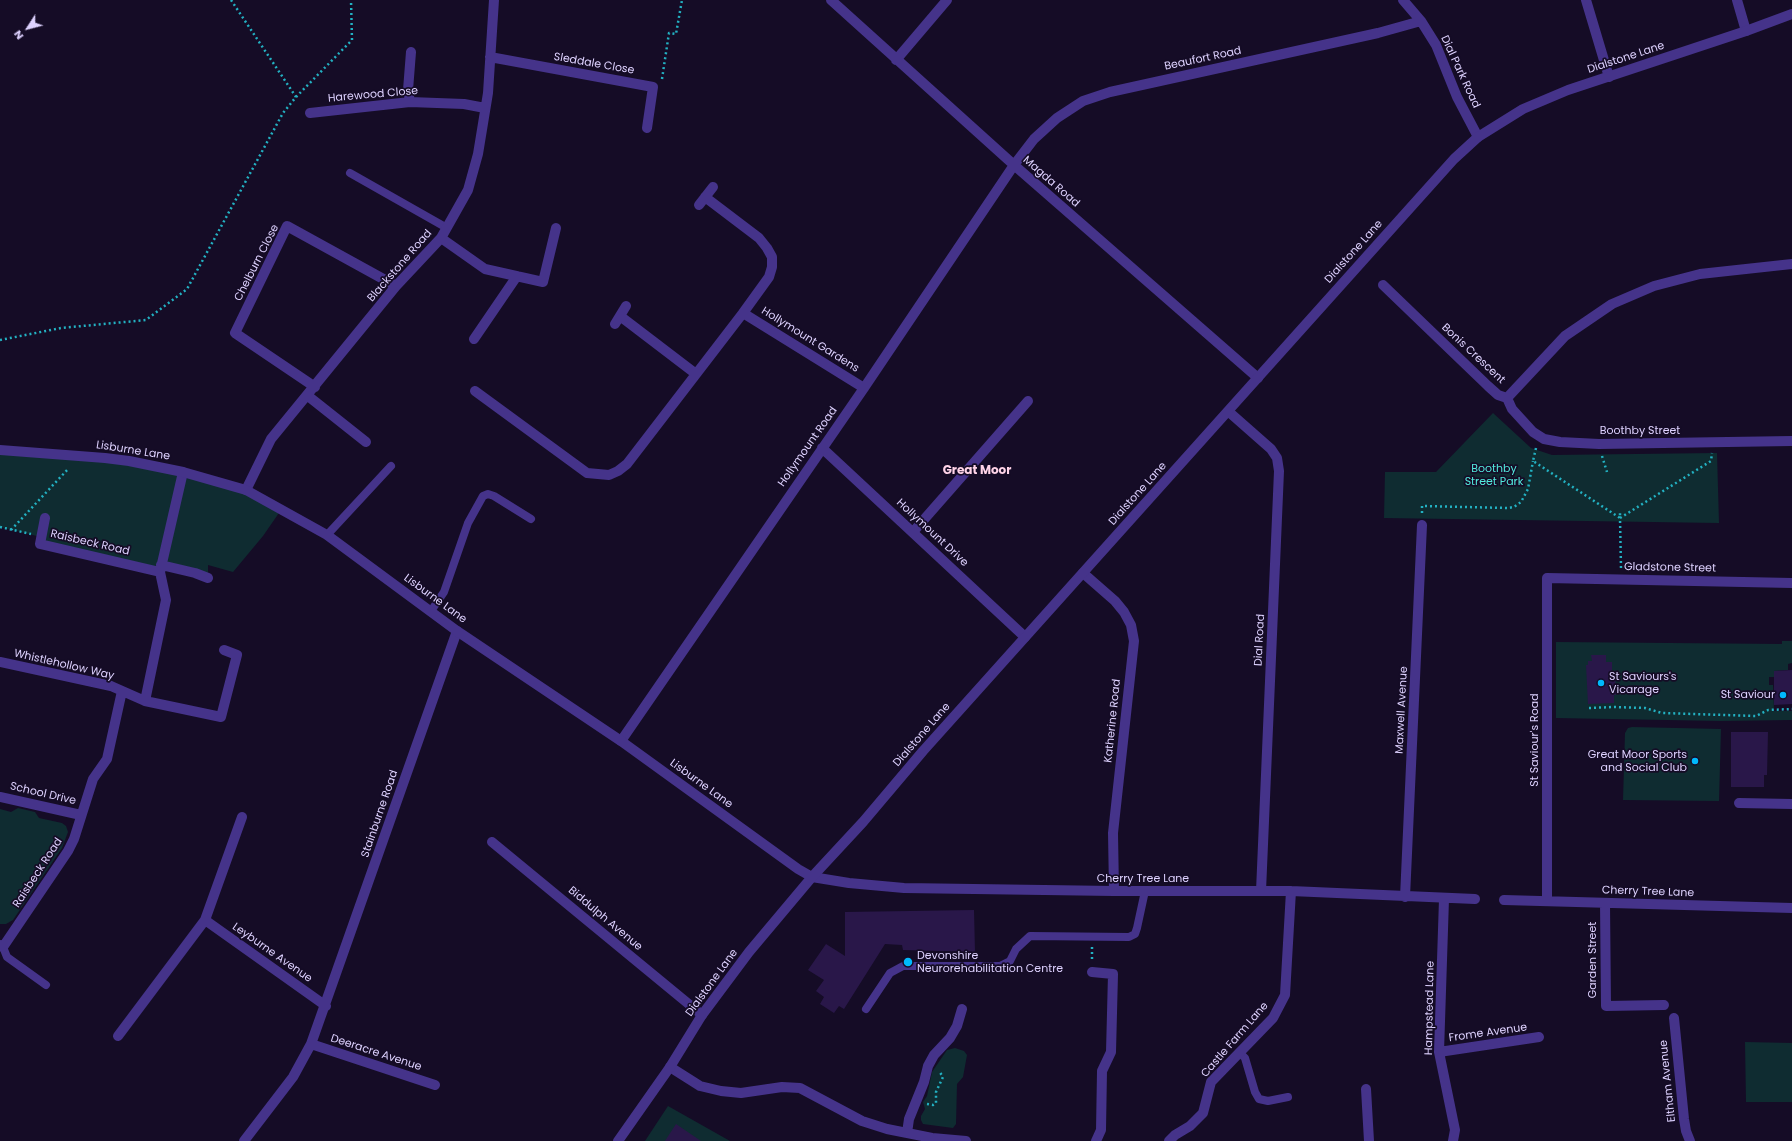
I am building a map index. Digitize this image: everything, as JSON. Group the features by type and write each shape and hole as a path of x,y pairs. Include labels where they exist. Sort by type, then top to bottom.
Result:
{"street":[{"name":"Blackstone Road","path":"246,490 271,439 308,396 396,286 441,238 468,190 478,154 485,108 494,0"},
{"name":"Magda Road","path":"831,0 1014,165 1258,378"},
{"path":"896,60 947,0"},
{"name":"Dial Park Road","path":"1403,0 1421,21 1436,45 1456,97 1478,137"},
{"path":"1586,0 1609,77"},
{"path":"1737,0 1746,31"},
{"name":"Dialstone Lane","path":"618,1141 670,1067 702,1015 749,952 812,877 863,822 923,751 1082,573 1229,412 1454,159 1478,137 1523,109 1568,90 1746,31 1792,14"},
{"name":"Beaufort Road","path":"1014,165 1034,139 1057,118 1083,101 1110,92 1378,33 1421,21"},
{"path":"410,102 408,90 411,52"},
{"name":"Sleddale Close","path":"490,57 653,87"},
{"path":"647,128 653,87"},
{"name":"Harewood Close","path":"310,113 410,102 464,104 485,108"},
{"name":"Hollymount Road","path":"621,741 864,388 1014,165"},
{"name":"Hollymount Gardens","path":"475,391 587,473 609,475 618,471 627,464 743,313 768,277 772,267 772,256 759,238 702,201 713,187"},
{"name":"Chelburn Close","path":"315,387 235,333 287,226 396,286"},
{"path":"441,238 485,269 543,282 556,228"},
{"name":"Bonis Crescent","path":"1384,285 1488,386 1498,394 1507,398 1565,336 1612,304 1654,286 1700,274 1792,264"},
{"path":"474,339 517,276"},
{"path":"626,306 617,320 696,374"},
{"name":"Hollymount Gardens","path":"743,313 864,388"},
{"path":"308,396 366,442"},
{"name":"Boothby Street","path":"1507,398 1512,409 1533,432 1544,439 1560,442 1578,444 1792,441"},
{"path":"913,532 1028,401"},
{"path":"488,413 494,404"},
{"name":"Dial Road","path":"1229,412 1271,449 1277,458 1279,471 1261,891"},
{"name":"Hollymount Drive","path":"822,448 1025,637"},
{"name":"Lisburne Lane","path":"0,450 129,461 183,472 246,490 326,536 457,631 621,741 812,877"},
{"path":"145,701 166,600 161,568 183,472"},
{"name":"Raisbeck Road","path":"45,518 40,544 161,568"},
{"name":"Maxwell Avenue","path":"1405,896 1422,525"},
{"path":"161,568 194,573 208,578"},
{"name":"Katherine Road","path":"1082,573 1115,601 1124,612 1131,625 1134,641 1113,833 1114,891"},
{"name":"Gladstone Street","path":"1547,578 1792,583"},
{"name":"St Saviour's Road","path":"1547,578 1547,901"},
{"name":"Stainburne Road","path":"244,1141 293,1077 311,1044 326,1006 457,631"},
{"name":"Whistlehollow Way","path":"0,662 111,686 145,701 221,717 237,655 224,650"},
{"name":"Raisbeck Road","path":"2,946 68,851 74,839 93,779 107,759 122,691"},
{"name":"School Drive","path":"0,797 81,815"},
{"path":"1739,803 1792,804"},
{"path":"118,1036 205,920 242,817"},
{"name":"Biddulph Avenue","path":"492,842 702,1015"},
{"name":"Cherry Tree Lane","path":"812,877 850,883 904,888 1114,891 1291,891 1444,899 1475,899"},
{"name":"Castle Farm Lane","path":"1169,1141 1175,1135 1190,1126 1203,1113 1211,1082 1273,1018 1285,995 1291,891"},
{"name":"Hampstead Lane","path":"1444,899 1439,1052 1455,1130 1453,1141"},
{"name":"Cherry Tree Lane","path":"1504,900 1792,908"},
{"name":"Garden Street","path":"1605,903 1606,1006 1664,1005"},
{"name":"Leyburne Avenue","path":"205,920 326,1006"},
{"path":"1092,972 1113,974 1111,1052 1102,1071 1101,1130 1096,1141"},
{"path":"907,1133 909,1119 924,1082 928,1066 934,1055 950,1038 957,1026 962,1009"},
{"name":"Eltham Avenue","path":"1674,1018 1684,1119 1686,1131 1690,1141"},
{"name":"Frome Avenue","path":"1439,1052 1539,1037"},
{"name":"Deeracre Avenue","path":"311,1044 434,1086"},
{"path":"670,1067 700,1086 721,1091 741,1093 782,1087 800,1088 862,1121 887,1129 966,1141"},
{"path":"1366,1089 1369,1141"}],"lane":[{"path":"350,173 447,228"},
{"path":"326,536 391,466"},
{"path":"431,611 444,592 468,523 483,496 488,494 494,496 531,520"},
{"path":"866,1009 890,972 903,966 1000,966 1010,961 1016,949 1030,936 1129,937 1135,934 1145,891"},
{"path":"2,946 7,957 46,985"},
{"path":"1239,1052 1245,1058 1255,1092 1259,1099 1268,1101 1288,1097"}],"path":[{"path":"231,0 296,97"},
{"path":"0,340 61,328 146,320 187,289 284,113 296,97 352,40 351,0"},
{"path":"653,87 661,80 669,33 676,34 682,0"},
{"path":"1422,525 1422,506 1514,507 1521,502 1528,489 1534,450 1544,439"},
{"path":"1620,518 1711,461 1712,443"},
{"path":"11,530 69,468 70,455"},
{"path":"1533,460 1620,518"},
{"path":"1620,512 1621,579"},
{"path":"0,527 41,537"},
{"path":"1588,708 1645,708 1662,714 1756,716 1768,710 1792,709"},
{"path":"1092,936 1092,972"}],"green space":[{"name":"Boothby Street Park","path":"1493,413 1531,448 1552,455 1717,453 1719,523 1384,518 1385,472 1436,472"},
{"path":"0,450 105,458 246,490 281,510 263,536 233,572 208,565 208,578 162,565 160,572 40,544 41,537 0,527"},
{"path":"1782,641 1792,641 1792,663 1788,664 1788,670 1774,671 1774,677 1769,677 1769,685 1773,685 1774,711 1792,711 1792,720 1721,721 1556,718 1556,642 1782,644"},
{"path":"1628,728 1721,729 1719,801 1623,800 1625,733"},
{"path":"18,808 35,812 39,818 62,823 66,826 68,832 62,848 13,920 6,924 0,924 0,809 11,812"},
{"path":"1745,1042 1792,1043 1792,1102 1746,1102"},
{"path":"955,1048 964,1051 967,1055 963,1077 957,1084 956,1124 953,1128 923,1124 921,1116 925,1109 923,1102 927,1096 932,1072 947,1050"},
{"path":"668,1106 730,1141 645,1141"}],"building":[{"name":"St Saviours's Vicarage","path":"1591,655 1606,655 1606,662 1612,662 1612,671 1615,671 1616,695 1614,695 1614,703 1588,704 1586,665 1588,665 1588,661 1592,661"},
{"name":"St Saviour","path":"1792,670 1792,704 1774,705 1774,671"},
{"path":"1731,732 1768,732 1767,775 1764,775 1764,787 1731,787"},
{"path":"974,910 975,952 903,950 902,945 885,944 844,1009 839,1006 834,1013 820,1004 824,997 816,991 824,980 808,970 826,944 845,956 845,912"},
{"path":"676,1124 701,1141 665,1141"}],"place":[{"name":"St Saviours's Vicarage","path":"1601,683"},
{"name":"St Saviour","path":"1783,695"},
{"name":"Great Moor Sports and Social Club","path":"1695,761"},
{"name":"Devonshire Neurorehabilitation Centre","path":"908,962"}],"district":[{"name":"Great Moor","path":"977,471"}]}
